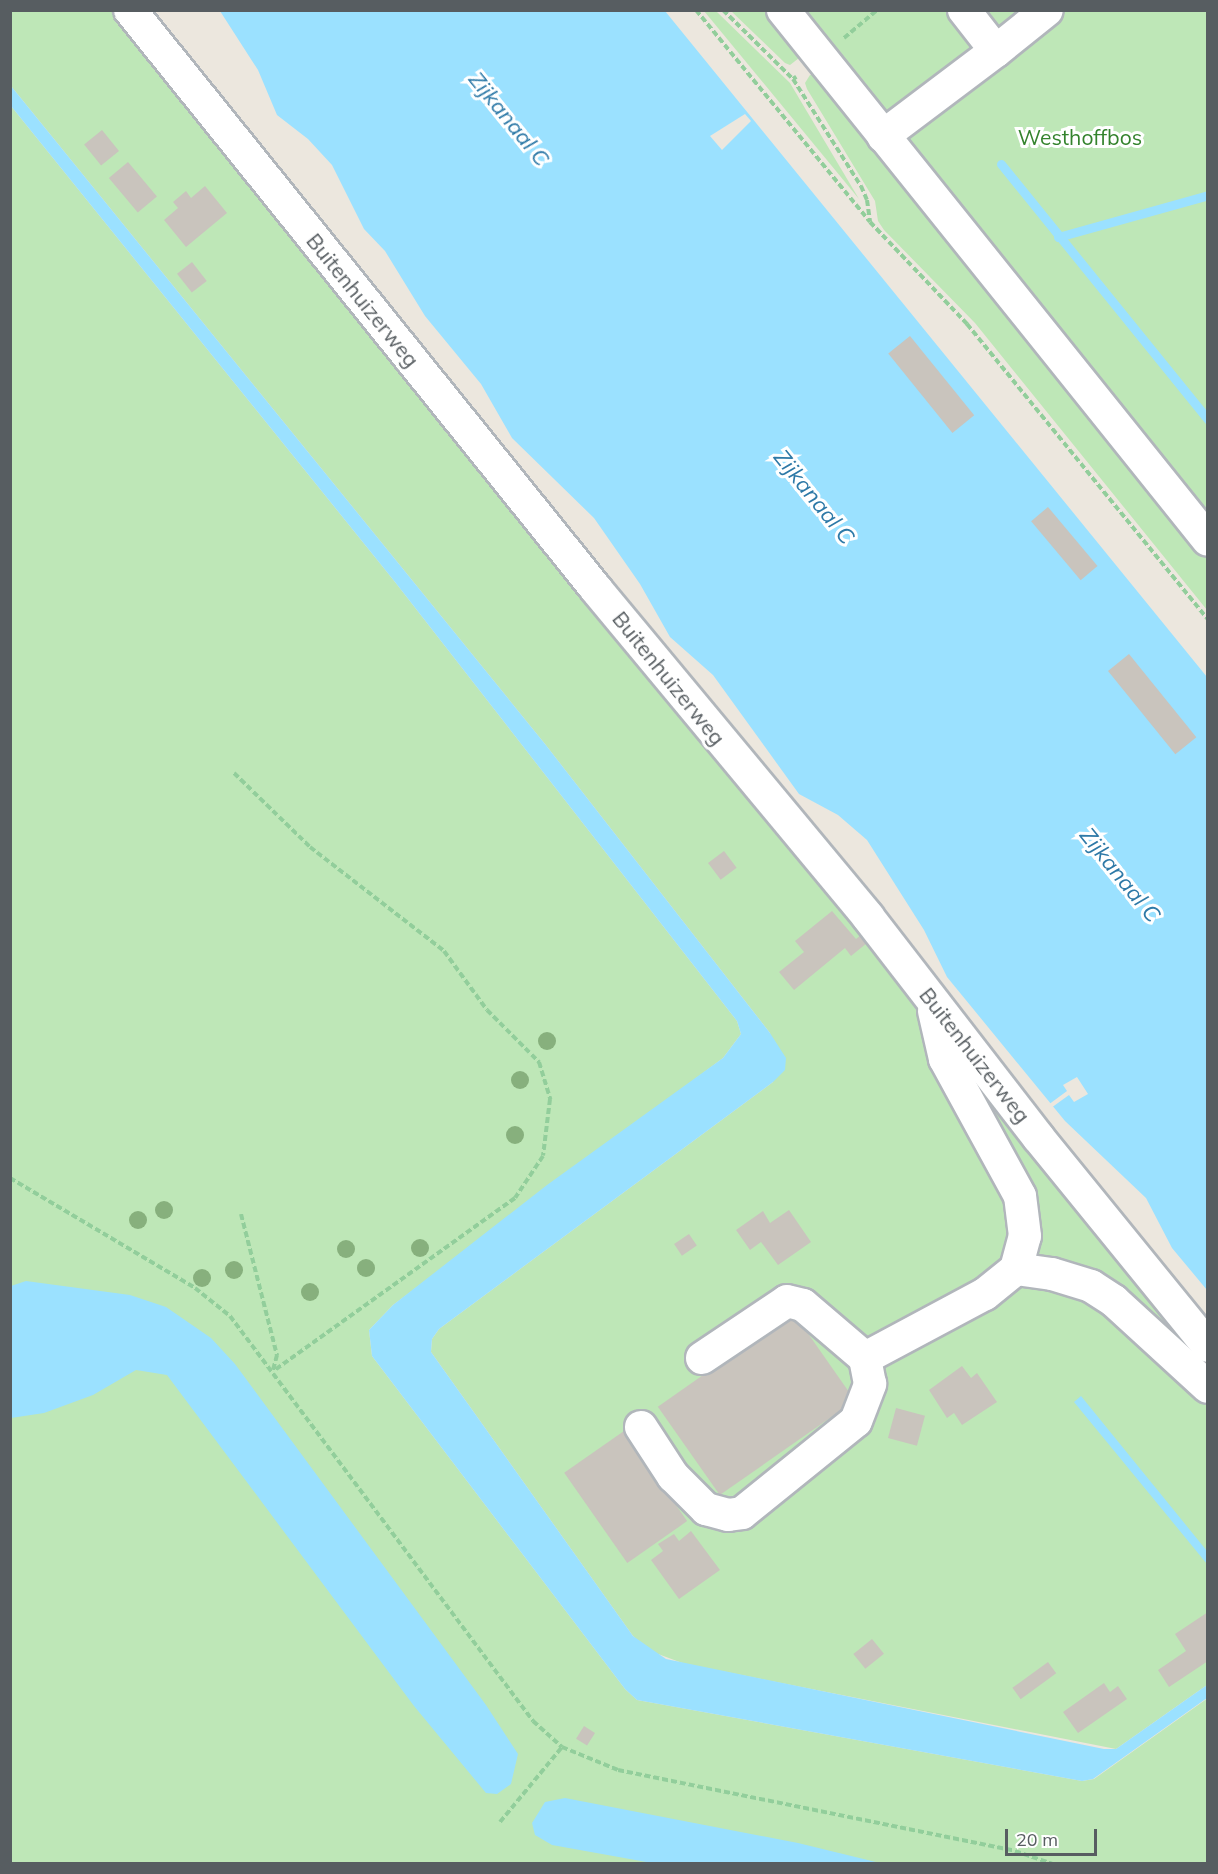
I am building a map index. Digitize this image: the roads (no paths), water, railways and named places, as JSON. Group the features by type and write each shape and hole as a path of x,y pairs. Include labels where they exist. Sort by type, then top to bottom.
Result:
{"street":[{"name":"Buitenhuizerweg","path":"129,10 596,589 868,917 1208,1346"},
{"path":"783,10 1208,540"},
{"path":"964,10 996,51"},
{"path":"883,136 1047,10"},
{"path":"865,1358 985,1293 1016,1269 1024,1236 1020,1197 945,1059 932,1000"},
{"path":"1016,1269 1076,1280 1091,1286 1114,1301 1208,1387"},
{"path":"641,1426 673,1476 706,1509 728,1515 742,1513 856,1421 870,1384 865,1358 810,1310 787,1301 702,1359"}],"water":[{"name":"Zijkanaal C","path":"220,11 665,11 1207,677 1207,1290 1172,1248 1146,1198 1065,1121 947,977 924,930 867,840 838,815 799,794 713,675 670,637 640,584 594,518 512,438 481,384 425,316 385,251 364,229 332,165 308,139 277,115 258,70"},
{"path":"11,86 545,744 770,1033 786,1058 785,1070 773,1082 439,1329 432,1339 431,1352 633,1636 666,1659 1104,1749 1116,1749 1207,1685 1207,1698 1093,1779 1082,1781 637,1700 625,1689 372,1356 369,1330 393,1305 547,1185 723,1058 741,1034 737,1021 395,582 11,106"},
{"path":"26,1281 130,1295 166,1307 211,1338 235,1364 486,1705 518,1754 511,1784 497,1794 486,1793 414,1706 167,1375 136,1370 93,1395 44,1413 11,1418 11,1286"},
{"path":"1081,1396 1207,1551 1207,1564 1074,1402"},
{"path":"565,1798 798,1843 880,1863 652,1863 552,1845 535,1835 532,1823 545,1802"}],"waterway":[{"path":"1001,164 1208,420"},
{"path":"1058,237 1208,195"}],"park label":[{"name":"Westhoffbos","path":"1080,137"}]}
